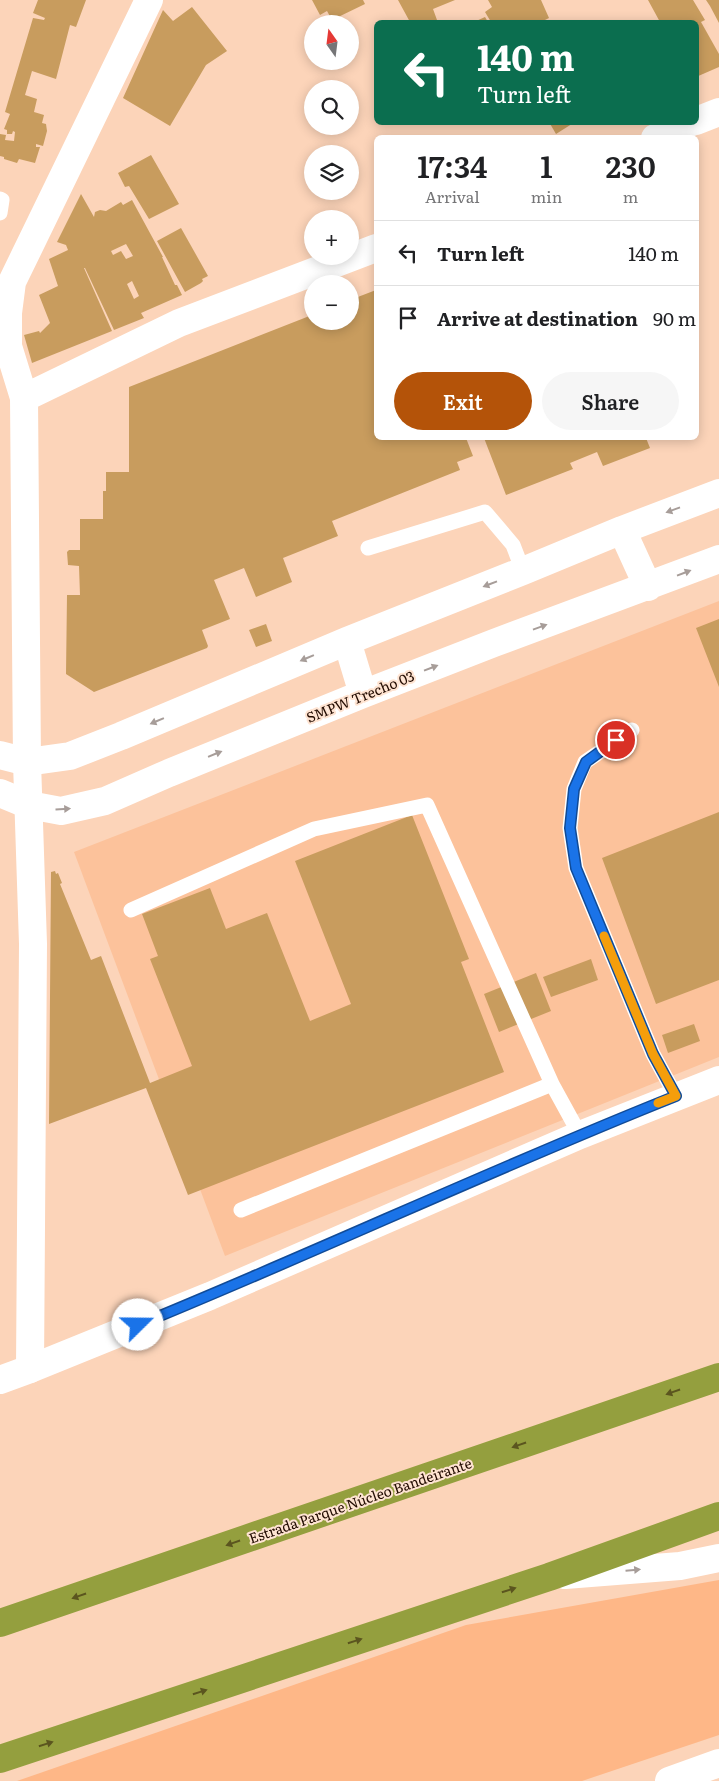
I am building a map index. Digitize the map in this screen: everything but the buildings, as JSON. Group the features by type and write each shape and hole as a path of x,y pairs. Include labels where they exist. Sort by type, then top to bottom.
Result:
{"highway":[{"name":"Estrada Parque Núcleo Bandeirante","path":"0,1623 719,1377"},
{"path":"0,1759 549,1577 719,1516"}],"street":[{"path":"30,1369 33,944 27,762 24,398 4,336 12,282 149,0"},
{"path":"699,120 719,112"},
{"path":"661,135 685,125"},
{"path":"24,398 179,323 374,249"},
{"path":"0,755 27,762 70,756 347,641 719,493"},
{"path":"622,530 648,587"},
{"name":"SMPW Trecho 03","path":"0,793 29,805 61,811 105,801 169,772 363,694 719,559"},
{"path":"347,641 363,694"},
{"path":"0,1380 210,1296 580,1135 719,1080"},
{"path":"549,1577 680,1566 719,1558"},
{"path":"669,1781 719,1763"}],"lane":[{"path":"0,199 2,200 0,213"},
{"path":"368,548 486,512 513,545 522,572"},
{"path":"632,730 586,762 574,789 570,828 576,868 653,1054 676,1096"},
{"path":"131,910 314,829 427,805 552,1084 580,1135"},
{"path":"241,1210 552,1084"}],"shaded area":[{"path":"719,601 719,1057 225,1256 74,852"},
{"path":"719,1580 719,1735 582,1781 17,1781 466,1625"}],"slow traffic":[{"path":"604,936 653,1054 676,1096 658,1103"}],"route":[{"path":"138,1325 210,1296 580,1135 676,1096 653,1054 576,868 570,828 574,789 586,762 616,740"}]}
